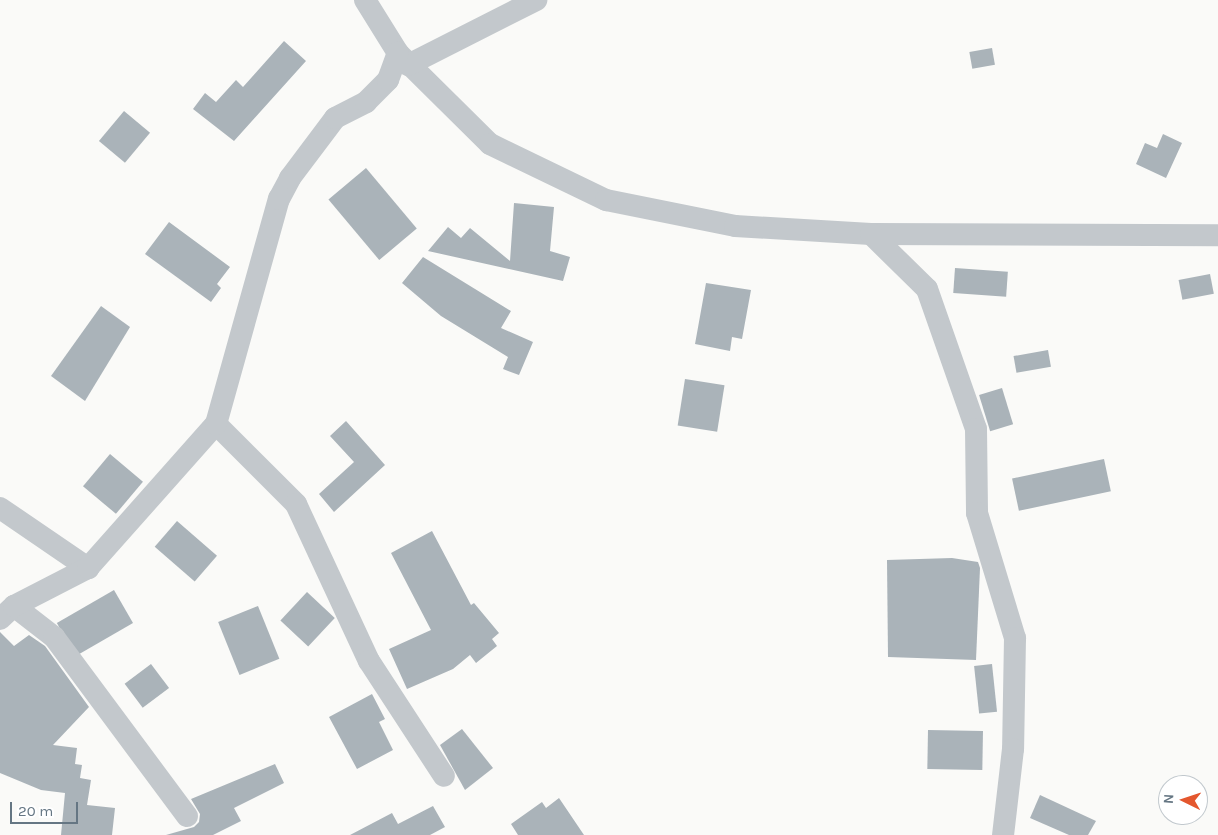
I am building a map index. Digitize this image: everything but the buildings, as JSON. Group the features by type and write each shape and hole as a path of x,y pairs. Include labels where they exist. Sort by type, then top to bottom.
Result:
{"street":[{"path":"365,0 407,64 490,144 606,200 735,226 871,234 1218,235"},
{"path":"7,613 88,568 216,424 279,199 290,178 335,118 366,102 407,64 536,0"},
{"path":"871,234 927,289 976,429 977,513 1015,638 1013,749 1003,835"},
{"path":"216,424 296,504 369,661 444,776"},
{"path":"0,508 88,568"},
{"path":"7,613 54,637 187,816"}]}
